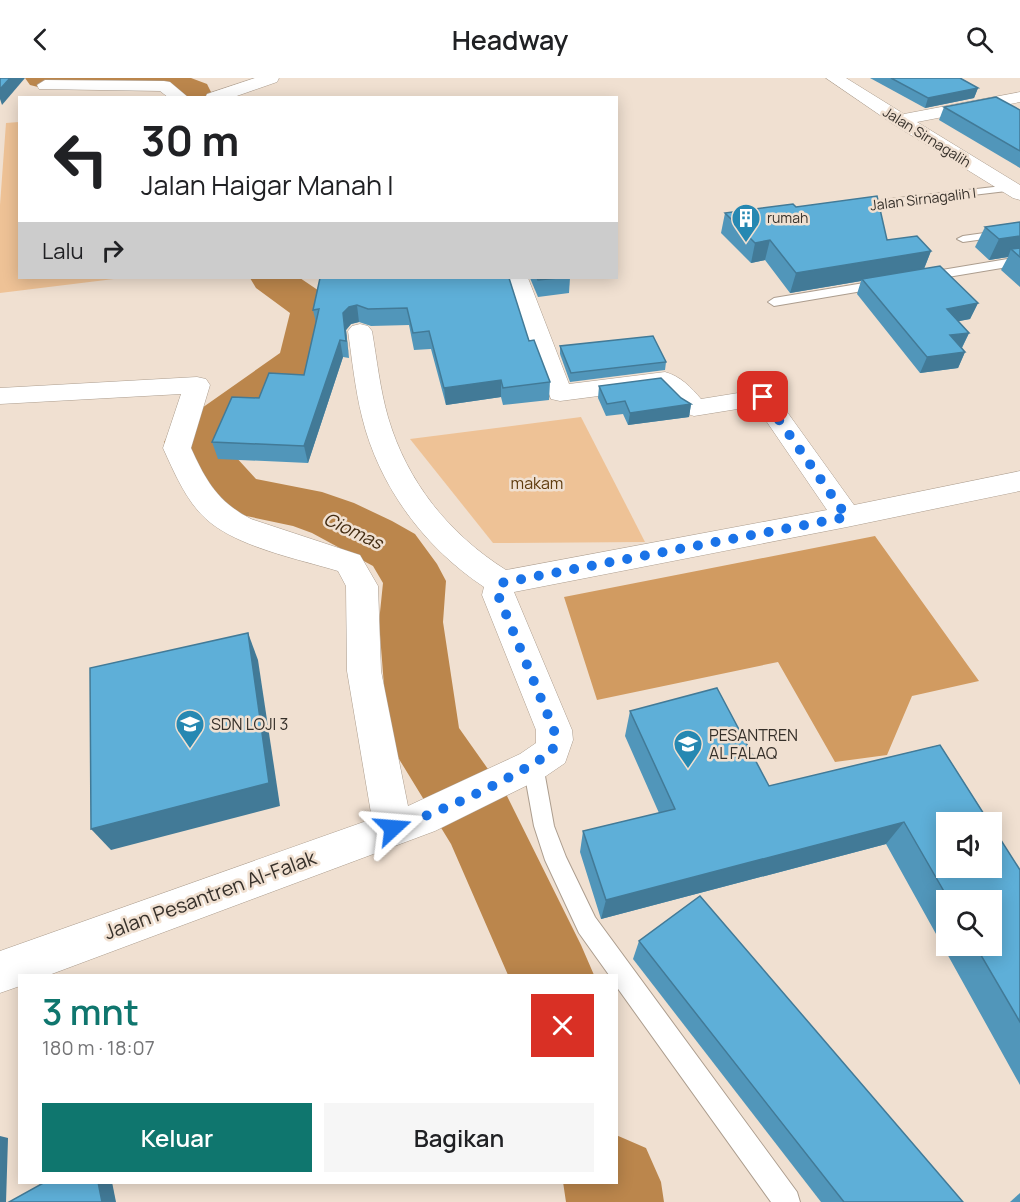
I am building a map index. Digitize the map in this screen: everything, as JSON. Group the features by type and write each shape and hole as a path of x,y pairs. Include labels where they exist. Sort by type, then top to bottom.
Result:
{"street":[{"path":"219,96 271,78"},
{"name":"Jalan Sirnagalih","path":"834,78 1016,191"},
{"path":"45,85 164,86 178,96"},
{"path":"899,120 1020,97"},
{"path":"517,279 560,393 665,380 684,394 694,408 763,397 847,517"},
{"path":"360,331 375,416 383,445 394,470 432,525 464,557 501,583 847,517 1020,480"},
{"path":"0,396 197,385 177,448 194,486 217,513 246,529 349,563 362,586 364,672 407,824"},
{"name":"Jalan Pesantren Al-Falak","path":"0,972 407,824 522,770 552,752 555,740 554,730 498,595 501,583"}],"lane":[{"name":"Jalan Sirnagalih I","path":"845,208 1016,191"},
{"path":"963,239 1020,231"},
{"path":"915,278 1020,261"},
{"path":"774,302 891,282"},
{"path":"522,770 556,860 586,925 787,1202"}],"green space":[{"path":"18,122 18,279 114,279 0,293 0,205 6,123"},
{"name":"makam","path":"581,417 645,542 493,543 410,439"}],"shaded area":[{"path":"875,536 979,681 912,696 887,755 835,762 778,662 597,700 564,597"}],"building":[{"path":"0,78 10,78 0,89"},
{"path":"891,78 960,78 978,88 928,98"},
{"path":"996,97 1020,110 1020,151 944,107"},
{"path":"877,196 887,240 917,236 931,251 796,273 770,240 755,243 725,213 793,204 796,207"},
{"path":"1020,222 1020,236 999,239 985,227"},
{"path":"1020,248 1020,257 1011,249"},
{"path":"940,266 978,303 947,309 969,333 950,335 965,352 927,357 862,279"},
{"path":"320,279 509,279 529,341 534,340 550,382 503,388 501,380 444,388 429,331 413,333 407,308 368,309 357,305 349,307 343,313 346,341 340,340 304,446 212,442 232,397 259,398 269,373 304,375 319,309 313,310"},
{"path":"653,336 666,362 571,373 560,346"},
{"path":"661,378 681,398 691,404 630,413 625,401 607,404 599,386"},
{"name":"SDN LOJI 3","path":"248,633 269,783 91,829 90,668"},
{"path":"717,688 769,786 940,745 983,812 936,812 936,877 904,822 606,900 583,831 675,809 630,711"},
{"path":"1002,842 1020,870 1020,1022 981,956 1002,956 1002,890 943,890 936,878 1002,878"},
{"path":"700,896 963,1202 844,1202 639,941"},
{"path":"41,1184 98,1184 102,1202 9,1202"}],"waterway":[{"name":"Ciomas","path":"42,78 168,81 195,91 196,96"},
{"name":"Ciomas","path":"273,279 314,309 303,360 191,442 238,496 301,507 333,518 371,536 394,550 415,581 411,622 424,737 480,821 551,974"},
{"name":"Ciomas","path":"612,1184 615,1202"}],"place":[{"name":"rumah","path":"746,244"},
{"name":"SDN LOJI 3","path":"190,750"},
{"name":"PESANTREN AL FALAQ","path":"688,770"}],"route":[{"path":"393,828 421,819 533,765 552,752 555,740 554,730 498,595 498,587 501,583 847,517 763,397"}]}
